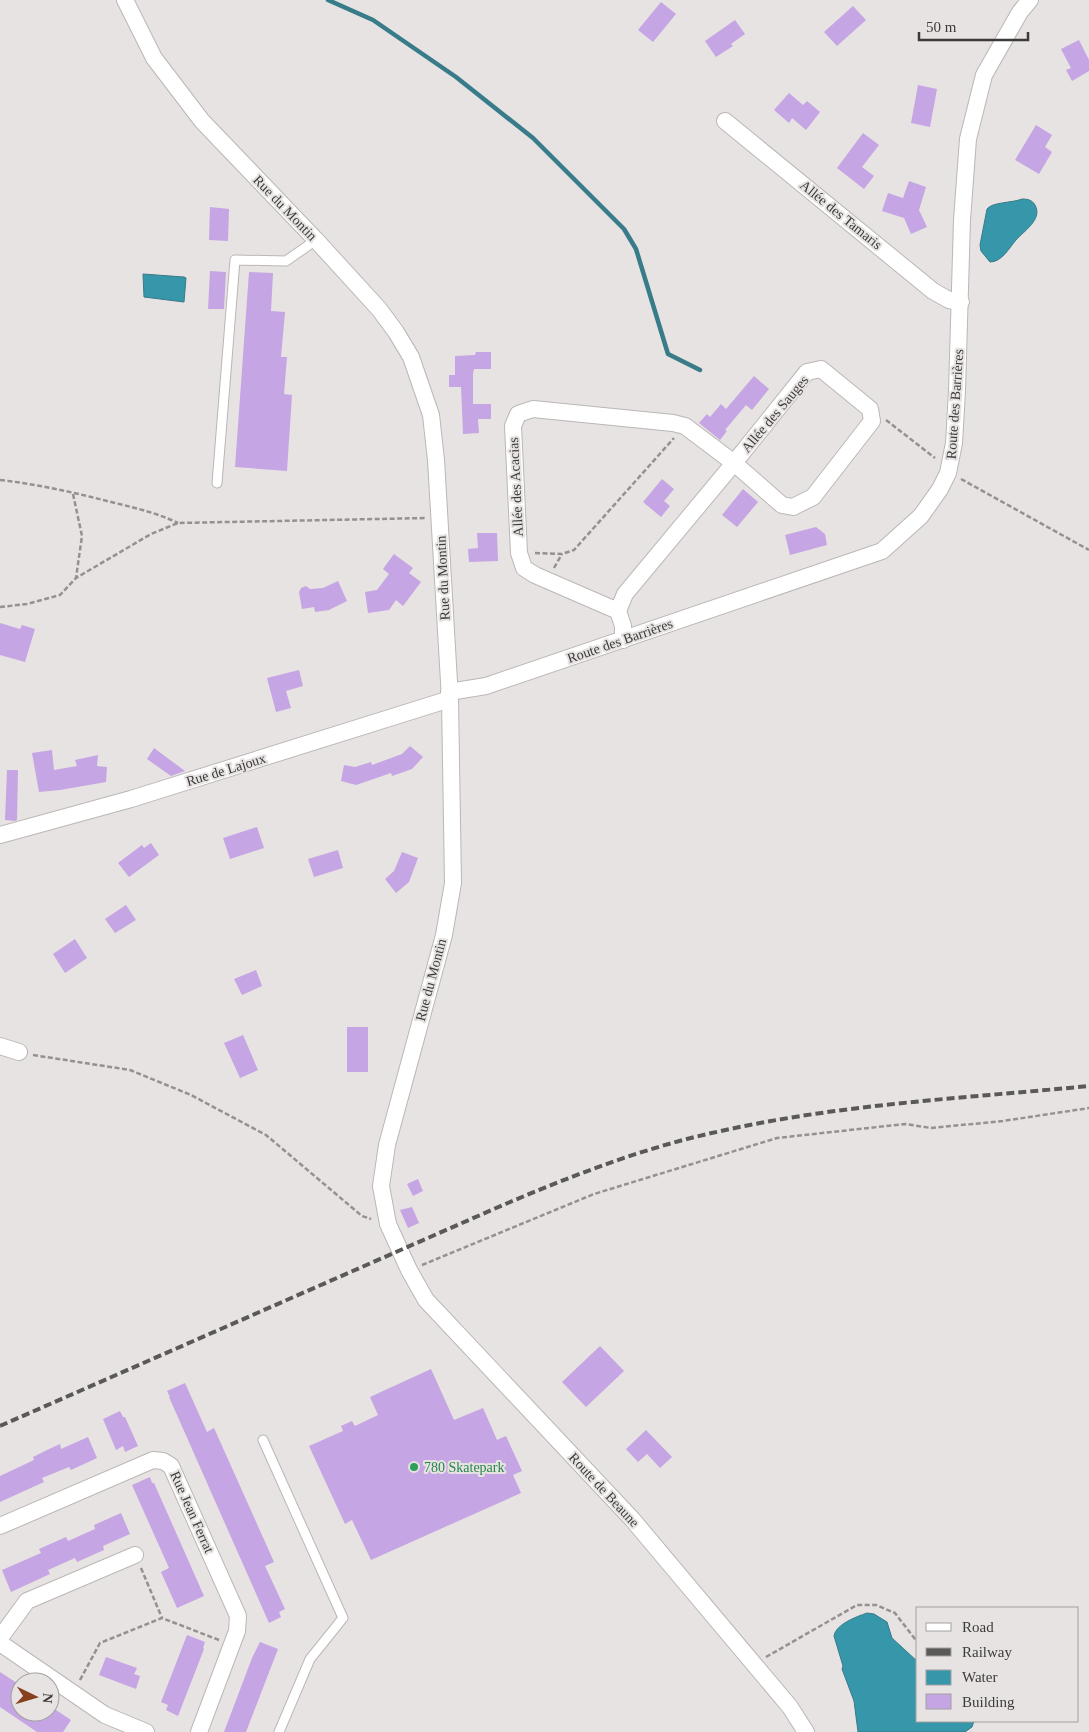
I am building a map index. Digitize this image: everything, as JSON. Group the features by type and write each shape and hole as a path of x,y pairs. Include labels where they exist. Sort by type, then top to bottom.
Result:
{"street":[{"name":"Rue du Montin","path":"124,0 154,58 202,121 379,309 411,356 431,415 440,518 450,696 453,883 444,935 387,1145 382,1186 388,1224 400,1250"},
{"name":"Route des Barrières","path":"450,696 486,686 624,640 882,551 921,516 940,489 950,466 957,400 962,220 968,139 984,75 1020,12 1030,0"},
{"name":"Allée des Tamaris","path":"725,120 933,291 949,300 961,302"},
{"name":"Allée des Sauges","path":"618,611 625,594 807,372 821,369 870,408 872,421 813,497 794,506 782,505 734,463"},
{"name":"Allée des Acacias","path":"618,611 535,575 524,568 519,553 513,426 518,414 533,409 673,423 685,426 734,463"},
{"path":"618,611 623,626 624,640"},
{"name":"Rue de Lajoux","path":"0,835 131,799 450,696"},
{"path":"0,1046 19,1052"},
{"name":"Route de Beaune","path":"400,1250 426,1300 632,1519 790,1707 806,1732"},
{"name":"Rue Jean Ferrat","path":"0,1526 153,1460 163,1461 172,1466 238,1616 237,1631 198,1732"},
{"path":"0,1638 27,1601 135,1555"},
{"path":"0,1643 105,1715 146,1732"}],"lane":[{"path":"217,483 235,260 286,261 316,240"},
{"path":"263,1440 343,1618 310,1660 279,1732"}],"path":[{"path":"872,421 888,420 933,458 950,466 1089,550"},
{"path":"519,553 562,554 574,550 685,426"},
{"path":"0,480 27,483 160,514 178,523"},
{"path":"73,493 82,536 76,578"},
{"path":"0,607 26,604 60,595 76,578 152,534 178,523 440,518"},
{"path":"19,1052 130,1070 191,1095 266,1134 362,1216 388,1224"},
{"path":"409,1270 594,1194 777,1138 905,1124 931,1128 1003,1121 1089,1108"},
{"path":"135,1555 162,1618"},
{"path":"754,1665 769,1654 857,1605 876,1605 895,1613 916,1640"},
{"path":"73,1693 100,1643 162,1618 232,1645"}],"water":[{"path":"1022,199 1030,200 1035,205 1037,215 1035,220 1002,257 990,262 981,251 980,245 987,209 993,205"},
{"path":"143,274 186,278 184,302 144,297"},
{"path":"867,1613 874,1614 887,1622 892,1638 916,1660 916,1722 974,1722 972,1727 965,1732 858,1732 854,1701 842,1669 843,1666 834,1636 838,1628 852,1619"}],"building":[{"path":"661,2 676,14 653,42 638,30"},
{"path":"853,6 866,20 837,46 824,32"},
{"path":"735,20 745,34 731,44 733,46 716,57 705,41"},
{"path":"1079,40 1089,60 1089,71 1072,81 1066,70 1071,68 1061,49"},
{"path":"918,85 937,89 930,127 911,123"},
{"path":"789,93 803,105 807,101 820,112 806,130 792,118 789,123 774,110"},
{"path":"1036,125 1052,135 1045,147 1052,152 1039,174 1015,160"},
{"path":"863,133 879,145 862,167 874,176 864,189 837,168"},
{"path":"909,181 926,187 919,210 927,227 911,234 904,218 882,211 888,193 903,198"},
{"path":"210,207 229,209 228,241 209,240"},
{"path":"210,271 226,272 224,309 208,309"},
{"path":"249,272 273,273 271,311 285,312 281,357 287,357 284,394 292,395 287,471 235,467"},
{"path":"476,352 491,352 491,369 474,369 473,404 491,404 491,419 478,419 479,433 463,434 461,387 449,387 449,375 455,375 455,356 475,355"},
{"path":"754,376 769,389 752,410 746,405 725,430 727,431 720,440 699,423 707,414 710,417 721,404 726,409"},
{"path":"662,479 674,489 664,501 670,506 661,517 643,502"},
{"path":"743,489 758,502 737,527 722,515"},
{"path":"816,527 825,534 827,545 790,555 785,535"},
{"path":"477,533 497,533 498,561 469,562 468,549 478,548"},
{"path":"394,554 413,568 409,573 421,582 403,606 396,600 389,610 368,613 365,592 377,590 389,574 383,569"},
{"path":"338,581 347,601 329,610 315,612 314,607 302,609 299,592 301,588 306,586 310,589 323,588"},
{"path":"0,623 20,629 22,625 35,629 25,662 0,655"},
{"path":"299,670 303,686 286,691 291,708 276,712 267,678"},
{"path":"410,746 423,757 412,769 392,776 391,773 356,785 341,781 344,765 355,767 371,762 372,765 402,754"},
{"path":"154,748 185,771 171,776 147,759"},
{"path":"52,750 54,770 77,766 75,760 98,755 97,766 107,767 106,782 39,792 32,753"},
{"path":"7,770 18,770 17,820 15,821 5,820"},
{"path":"257,827 264,848 230,859 223,838"},
{"path":"151,843 159,855 129,877 118,863 142,845 144,848"},
{"path":"338,850 343,868 314,877 308,859"},
{"path":"402,852 418,858 409,882 396,893 385,879 394,871"},
{"path":"126,905 136,920 115,933 105,919"},
{"path":"75,939 87,958 65,973 53,954"},
{"path":"256,970 262,986 242,995 234,979"},
{"path":"347,1027 368,1027 368,1072 347,1072"},
{"path":"243,1035 258,1070 240,1078 224,1043"},
{"path":"418,1179 423,1191 413,1196 407,1184"},
{"path":"412,1207 419,1223 408,1228 400,1210"},
{"path":"600,1346 624,1371 586,1407 562,1382"},
{"name":"780 Skatepark","path":"431,1369 454,1420 483,1408 497,1440 506,1436 522,1471 513,1475 521,1493 371,1560 352,1520 345,1524 309,1446 343,1431 341,1426 352,1421 355,1426 378,1415 370,1397"},
{"path":"185,1383 207,1432 214,1428 274,1562 265,1566 285,1609 279,1612 281,1617 269,1623 169,1397 167,1391"},
{"path":"120,1411 123,1417 125,1417 138,1446 125,1452 123,1446 116,1450 103,1419"},
{"path":"646,1430 672,1457 660,1468 647,1454 638,1462 626,1449"},
{"path":"88,1437 97,1458 71,1470 69,1467 42,1478 44,1482 0,1502 0,1476 34,1460 33,1457 60,1444 61,1449"},
{"path":"150,1477 204,1596 177,1608 161,1572 169,1568 132,1485"},
{"path":"121,1513 130,1534 103,1546 104,1550 77,1562 75,1558 48,1570 50,1574 11,1592 2,1570 41,1553 39,1549 66,1537 68,1541 95,1529 94,1525"},
{"path":"187,1635 205,1642 178,1716 166,1710 168,1705 161,1702"},
{"path":"260,1642 278,1649 246,1732 224,1732 252,1658"},
{"path":"106,1657 137,1668 134,1674 140,1676 136,1689 99,1675"},
{"path":"0,1672 10,1678 10,1714 0,1707"},
{"path":"60,1713 71,1720 63,1732 37,1732 22,1722 60,1722"}],"waterway":[{"path":"328,0 373,20 456,77 533,138 624,229 636,249 668,354 700,370"}],"railway":[{"path":"0,1426 503,1205 556,1183 665,1145 721,1131 812,1114 904,1103 1089,1086"}],"place":[{"name":"780 Skatepark","path":"414,1467"}]}
